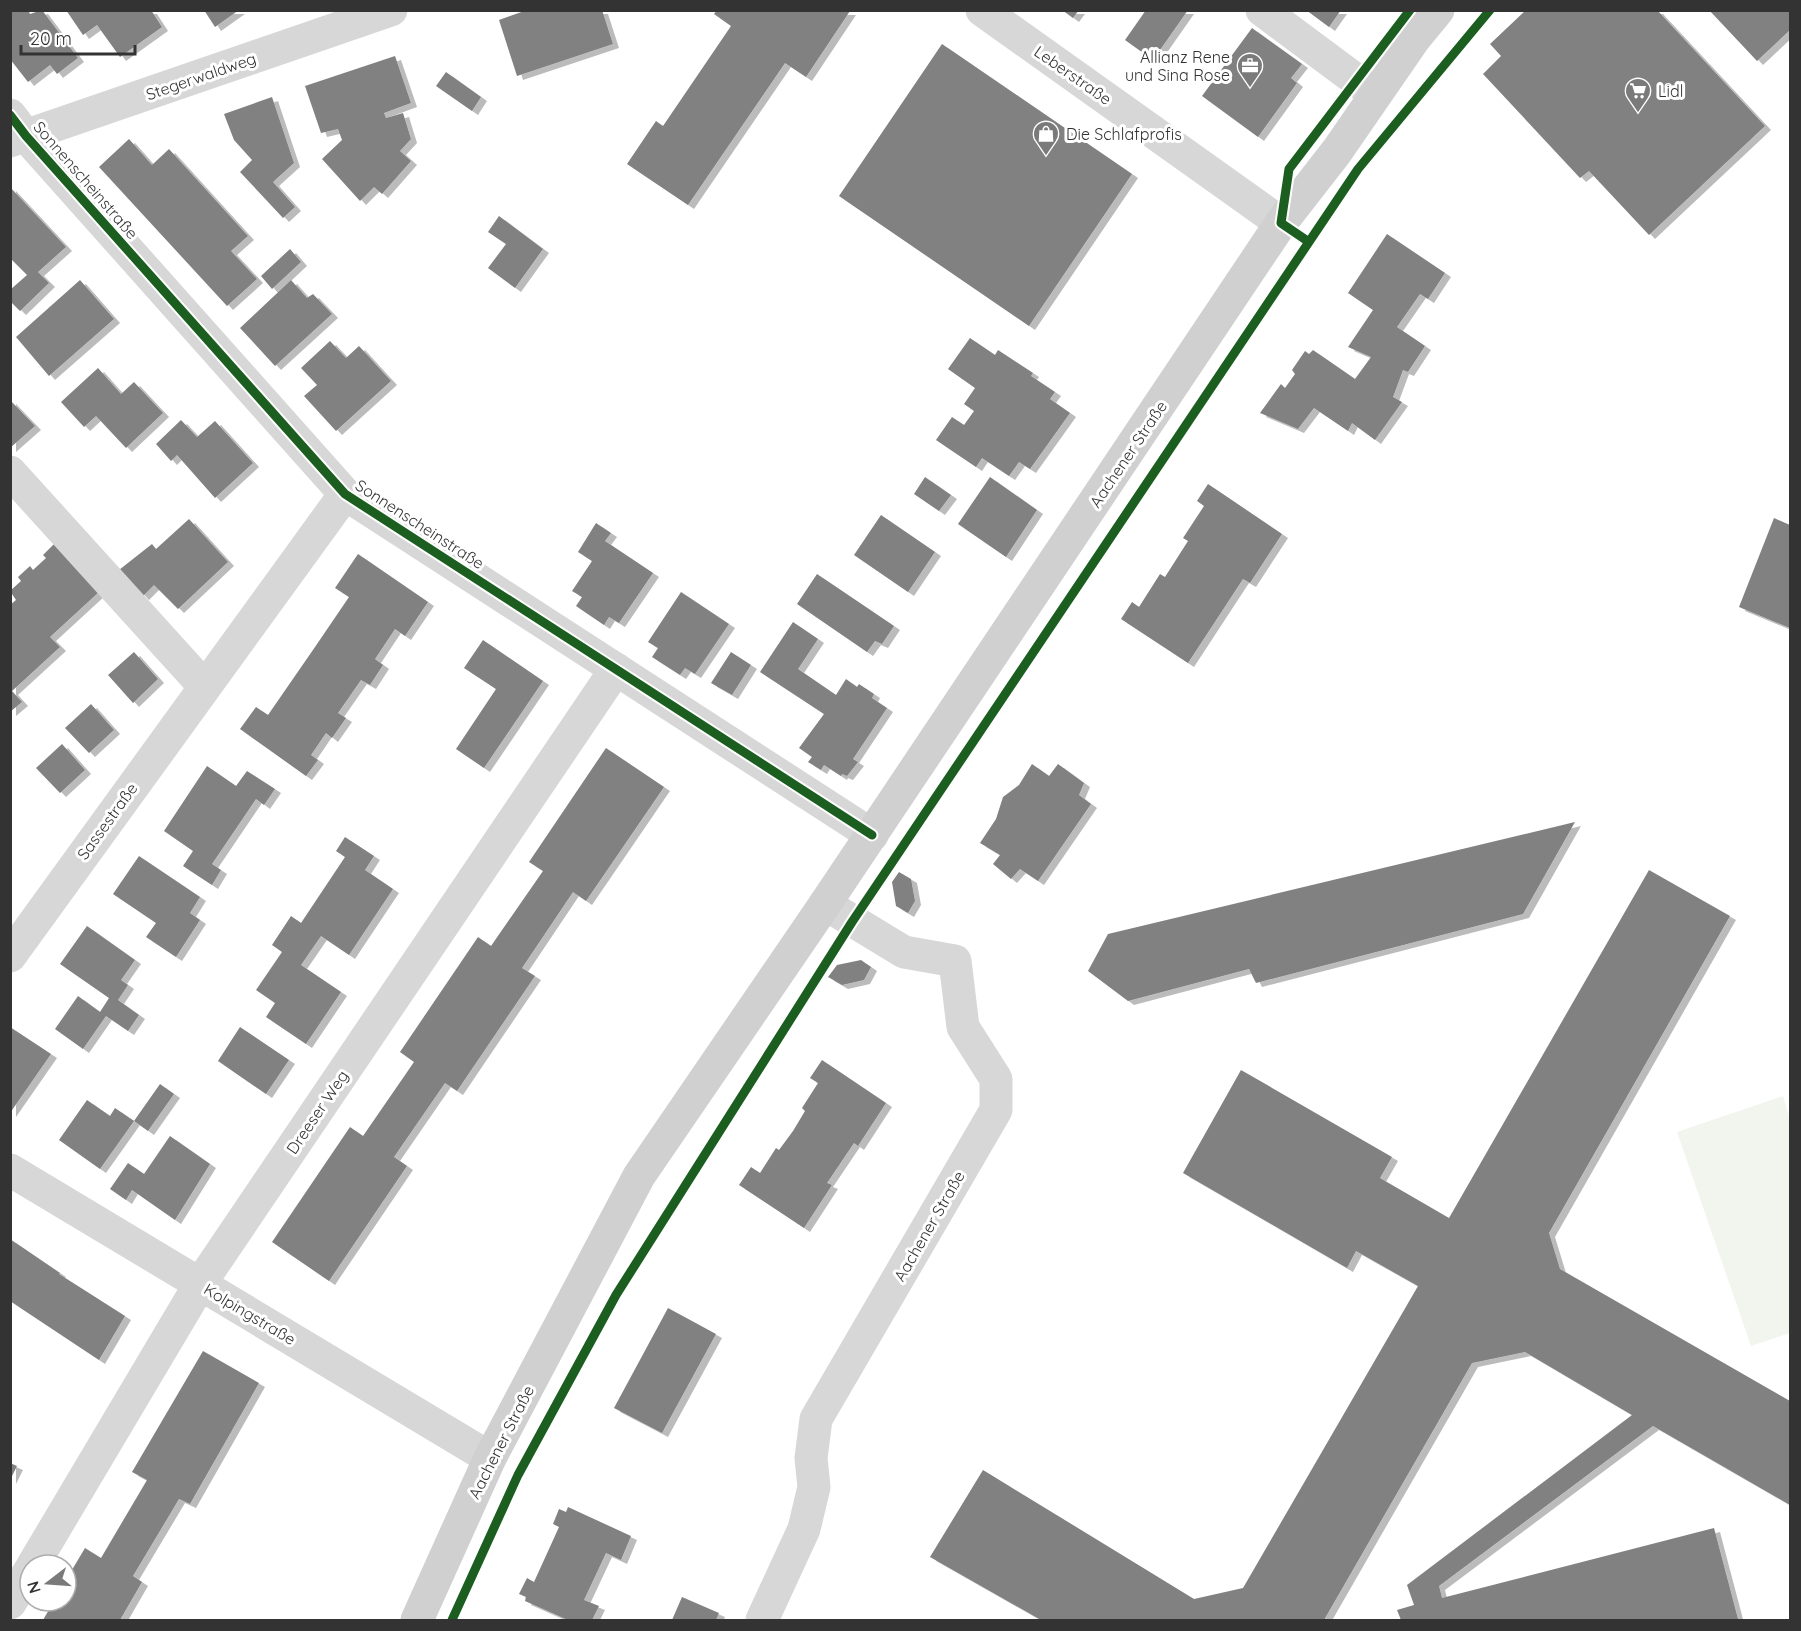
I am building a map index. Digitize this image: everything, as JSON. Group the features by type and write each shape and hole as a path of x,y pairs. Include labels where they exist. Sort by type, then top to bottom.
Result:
{"main road":[{"name":"Aachener Straße","path":"417,1620 490,1458 639,1176 872,835 1281,223 1337,151 1375,94 1438,10"}],"street":[{"name":"Stegerwaldweg","path":"16,130 391,10"},
{"name":"Leberstraße","path":"982,10 1281,223"},
{"path":"1263,10 1375,94"},
{"name":"Sonnenscheinstraße","path":"16,130 345,494 872,835"},
{"path":"10,472 204,686"},
{"name":"Sassestraße","path":"10,956 345,494"},
{"name":"Dreeser Weg","path":"40,1553 200,1284 616,669"},
{"name":"Aachener Straße","path":"762,1620 804,1528 814,1487 811,1458 816,1419 996,1110 996,1079 963,1027 955,961 904,952 825,904"},
{"name":"Kolpingstraße","path":"10,1170 490,1458"},
{"path":"10,1603 18,1590"}],"shaded area":[{"path":"1783,1096 1790,1119 1790,1333 1751,1346 1677,1132"}],"building":[{"path":"10,10 28,10 30,14 42,10 78,58 57,74 50,65 28,82 10,59"},
{"path":"66,10 151,10 162,27 120,57 97,25 83,35"},
{"path":"204,10 239,10 215,27"},
{"path":"527,10 602,10 613,44 517,76 499,20"},
{"path":"717,10 850,11 806,77 785,63 688,205 627,164 656,121 663,126 731,26 714,14"},
{"path":"1062,10 1079,10 1073,18"},
{"path":"1146,10 1188,10 1153,60 1125,40"},
{"path":"1306,10 1341,10 1329,27"},
{"name":"Lidl","path":"1526,10 1657,10 1765,126 1649,235 1589,171 1580,178 1483,74 1501,56 1490,44"},
{"path":"1709,10 1790,10 1790,30 1757,61"},
{"name":"Allianz Rene und Sina Rose","path":"1252,28 1302,64 1291,78 1297,83 1258,137 1202,96"},
{"path":"942,44 1132,174 1029,326 839,196"},
{"path":"395,56 411,103 384,113 386,118 403,113 411,139 400,151 411,161 382,194 374,187 360,201 322,159 342,140 338,129 321,133 305,86"},
{"path":"446,72 481,97 472,111 436,86"},
{"path":"272,97 294,163 273,182 295,207 283,218 240,172 252,160 234,140 224,114"},
{"path":"129,139 152,165 169,149 248,236 231,251 257,279 227,306 99,167"},
{"path":"10,187 66,247 38,272 49,283 20,311 10,301 10,290 27,275 10,258"},
{"path":"499,216 543,249 515,288 488,268 506,244 488,232"},
{"path":"1387,234 1445,273 1428,299 1420,294 1397,327 1425,346 1408,372 1403,370 1393,397 1402,402 1375,440 1352,423 1348,431 1314,408 1298,429 1260,413 1281,384 1285,388 1295,374 1292,370 1305,351 1309,354 1313,350 1355,379 1371,357 1348,347 1373,310 1348,293"},
{"path":"290,249 301,262 272,289 261,276"},
{"path":"80,280 114,319 49,376 16,337"},
{"path":"291,280 307,298 313,294 332,314 275,366 240,328"},
{"path":"970,338 995,355 998,350 1033,373 1031,376 1055,392 1050,399 1070,413 1030,469 1019,462 1009,476 982,458 976,467 936,440 952,417 964,425 974,411 964,404 975,388 948,369"},
{"path":"330,341 346,358 359,346 391,381 336,431 304,396 317,385 301,368"},
{"path":"98,368 121,394 134,382 163,413 126,448 96,416 84,427 61,402"},
{"path":"10,400 35,426 10,448"},
{"path":"181,420 197,437 215,421 253,463 215,498 177,455 171,461 156,444"},
{"path":"925,477 951,495 939,511 914,494"},
{"path":"990,477 1037,510 1006,557 958,524"},
{"path":"1208,484 1282,534 1250,583 1243,579 1188,663 1121,619 1132,602 1139,607 1160,574 1165,577 1188,541 1183,538 1204,506 1197,501"},
{"path":"881,515 935,552 908,592 854,555"},
{"path":"1774,518 1790,525 1790,628 1739,607"},
{"path":"189,519 228,562 178,609 154,585 143,596 119,570 152,544 156,549"},
{"path":"596,523 611,533 605,541 653,573 619,623 609,617 604,625 576,606 582,597 572,591 592,561 578,552"},
{"path":"55,543 100,591 50,637 60,647 12,691 22,702 10,712 10,605 16,600 10,591 21,581 18,577 30,566 33,570 46,558 43,555"},
{"path":"358,554 428,602 405,636 395,629 375,659 383,665 370,685 361,680 338,713 346,718 332,738 326,733 311,755 318,760 306,776 240,729 256,707 268,715 349,597 335,588"},
{"path":"817,574 894,626 882,644 875,641 867,652 797,604"},
{"path":"681,592 729,624 695,674 685,668 680,675 652,657 658,648 648,642"},
{"path":"793,622 818,639 798,669 836,695 846,679 857,687 859,684 874,694 872,698 887,708 853,759 858,762 847,776 842,774 841,776 824,765 821,770 808,762 812,757 799,748 824,714 760,672"},
{"path":"483,640 543,681 484,768 456,749 496,689 464,668"},
{"path":"134,652 158,679 133,703 108,675"},
{"path":"731,652 751,665 732,695 711,683"},
{"path":"91,704 114,730 89,753 65,728"},
{"path":"62,744 85,770 60,793 36,768"},
{"path":"606,748 664,787 586,901 573,892 522,968 535,976 457,1091 445,1083 394,1157 407,1166 329,1281 272,1242 350,1127 363,1136 414,1062 400,1052 478,937 491,946 543,871 529,862"},
{"path":"1032,764 1049,776 1058,764 1084,783 1079,795 1091,804 1038,881 1020,869 1011,879 993,864 1000,855 980,843 996,819 1003,797 1019,785"},
{"path":"207,766 236,786 247,771 275,789 264,805 256,799 212,864 221,870 212,885 183,866 193,851 164,831"},
{"path":"1575,822 1523,914 1256,983 1249,969 1128,1001 1088,971 1108,934"},
{"path":"345,837 374,856 365,870 393,889 349,955 321,936 301,965 341,992 306,1044 266,1017 275,1003 256,990 282,952 272,945 291,916 301,923 345,857 336,851"},
{"path":"139,856 200,897 190,913 200,920 176,957 146,937 156,923 113,894"},
{"path":"1649,870 1730,916 1549,1233 1560,1269 1790,1401 1790,1505 1653,1426 1439,1586 1442,1598 1714,1528 1738,1619 1401,1620 1397,1610 1414,1605 1407,1585 1632,1415 1525,1352 1472,1363 1324,1620 1041,1620 930,1557 983,1470 1194,1599 1243,1588 1418,1286 1356,1251 1347,1268 1183,1173 1241,1070 1392,1157 1380,1178 1449,1218"},
{"path":"899,872 911,879 915,901 908,913 896,906 892,882"},
{"path":"87,926 135,960 121,980 128,985 118,1000 139,1015 128,1031 106,1016 83,1049 55,1029 78,996 100,1012 109,998 60,964"},
{"path":"861,960 871,967 864,980 842,985 828,977 837,965"},
{"path":"10,1027 51,1054 10,1113"},
{"path":"240,1027 289,1060 266,1094 218,1061"},
{"path":"822,1060 886,1103 858,1146 854,1143 827,1183 832,1185 804,1228 739,1185 751,1167 760,1173 776,1148 779,1150 793,1131 805,1111 802,1108 818,1083 810,1078"},
{"path":"160,1084 174,1094 148,1131 134,1121"},
{"path":"87,1100 110,1116 115,1108 134,1121 100,1169 59,1140"},
{"path":"170,1136 210,1164 175,1220 132,1190 126,1200 110,1189 128,1163 144,1174"},
{"path":"10,1239 59,1274 125,1316 99,1360 10,1301"},
{"path":"668,1308 716,1334 662,1433 614,1408"},
{"path":"203,1351 259,1383 190,1504 179,1499 133,1576 142,1582 120,1620 43,1620 47,1613 78,1613 78,1560 85,1548 101,1558 147,1480 132,1472"},
{"path":"10,1463 17,1466 10,1480"},
{"path":"568,1507 631,1536 621,1560 606,1553 584,1600 599,1606 592,1620 568,1620 525,1601 526,1597 519,1594 527,1578 534,1582 559,1527 553,1524 559,1509 566,1512"},
{"path":"682,1597 719,1613 716,1620 672,1620"}],"cycle path":[{"path":"1309,242 1281,223 1289,169 1410,10"},
{"path":"452,1620 518,1475 616,1295 852,922 1358,169 1490,10"},
{"path":"10,115 26,136 345,494 872,835"}],"place":[{"name":"Allianz Rene und Sina Rose","path":"1250,89"},
{"name":"Lidl","path":"1638,114"},
{"name":"Die Schlafprofis","path":"1046,157"}]}
